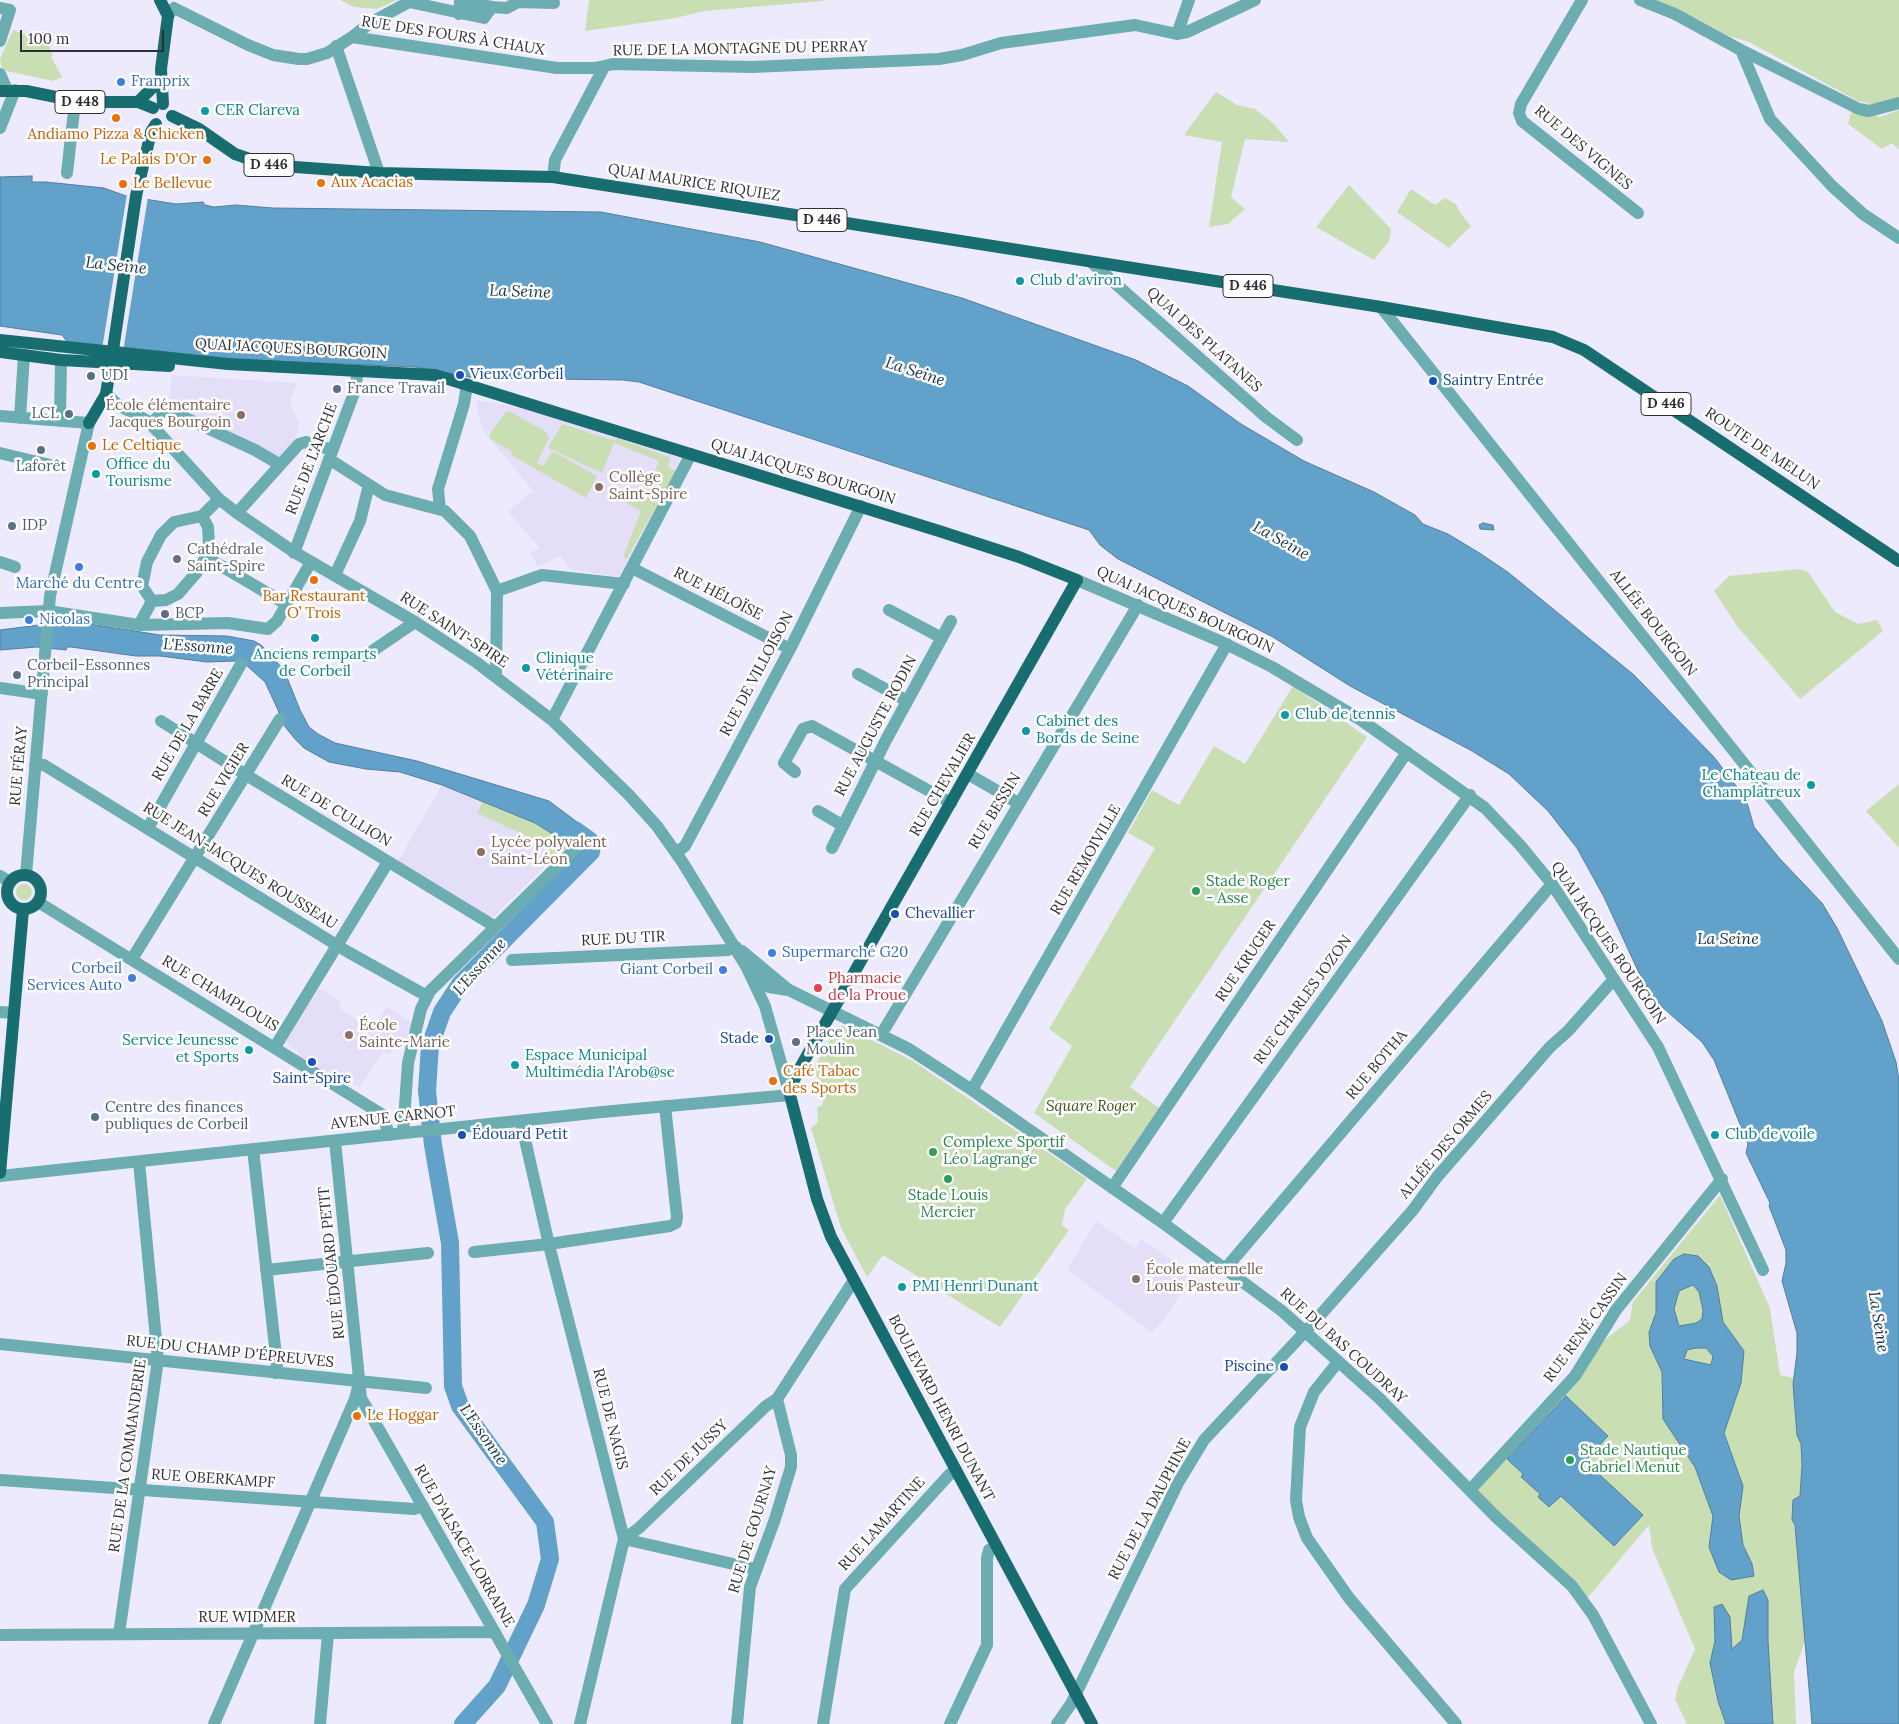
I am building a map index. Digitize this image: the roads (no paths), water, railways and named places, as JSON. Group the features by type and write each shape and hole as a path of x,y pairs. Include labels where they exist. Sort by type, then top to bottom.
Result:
{"main road":[{"path":"158,106 170,109 172,116 164,125 156,124 150,115 158,106 165,44 172,8 160,0"},
{"path":"138,102 161,78"},
{"name":"D 448","path":"8,90 75,102 138,102 158,106"},
{"name":"D 446","path":"172,116 199,129 229,151 256,162 279,167 379,173"},
{"path":"89,423 106,394 136,196 151,132 156,124"},
{"name":"QUAI MAURICE RIQUIEZ","path":"379,173 553,177 1091,262"},
{"name":"D 446","path":"1091,262 1381,307"},
{"name":"ROUTE DE MELUN","path":"1381,307 1537,333 1574,345 1733,448 1899,561"},
{"path":"0,340 111,357"},
{"path":"0,352 61,360 111,357"},
{"name":"QUAI JACQUES BOURGOIN","path":"111,357 467,384"},
{"name":"QUAI JACQUES BOURGOIN","path":"111,357 413,372 435,375 861,506 1019,557 1077,580"},
{"name":"RUE CHEVALIER","path":"790,1095 797,1074 1077,580"},
{"path":"26,875 38,883 41,892 38,902 32,908 23,910 13,906 7,897 5,879 26,875"},
{"path":"0,1175 23,910"},
{"name":"BOULEVARD HENRI DUNANT","path":"790,1095 804,1154 823,1218 854,1280 1092,1724"}],"street":[{"path":"1177,34 1189,0"},
{"name":"RUE DE LA MONTAGNE DU PERRAY","path":"604,67 613,64 752,67 904,62 962,55 1001,43 1135,26 1177,34 1191,32 1255,0"},
{"name":"RUE DES VIGNES","path":"1582,0 1521,104 1519,113 1522,121 1638,213"},
{"path":"1640,0 1675,14 1741,50 1859,109 1869,111 1899,103"},
{"path":"352,37 370,23 387,16 409,2 484,18 492,7 507,8 518,2 554,3"},
{"name":"RUE DES FOURS À CHAUX","path":"172,8 248,45 279,56 307,59 327,53 352,37 530,65 557,68 604,67"},
{"path":"0,41 5,9"},
{"path":"336,46 379,173"},
{"path":"1741,50 1770,119 1832,186 1863,214 1899,238"},
{"path":"553,177 555,160 604,67"},
{"path":"0,74 8,90 0,128"},
{"path":"67,173 75,102"},
{"name":"QUAI DES PLATANES","path":"1091,262 1266,417 1297,440"},
{"name":"ALLÉE BOURGOIN","path":"1381,307 1899,959"},
{"path":"20,418 24,355"},
{"path":"60,422 61,360"},
{"name":"RUE DE L'ARCHE","path":"294,552 354,392 357,377"},
{"path":"440,509 438,489 464,404 467,384"},
{"name":"RUE SAINT-SPIRE","path":"106,394 118,405 151,424 220,499 237,514 294,552 415,622 496,676 552,720 629,795 657,826 736,946 765,1006 784,1066 790,1095"},
{"path":"151,424 164,410 168,410 255,450 279,464"},
{"path":"0,416 89,423"},
{"name":"RUE FÉRAY","path":"26,875 48,611 63,530 89,423"},
{"path":"237,514 279,464 299,444 306,442 330,455 385,495 440,509 456,520 470,536 497,590 496,676"},
{"path":"0,453 50,465"},
{"path":"552,720 691,454"},
{"path":"335,575 360,521 369,485"},
{"path":"202,516 205,520 209,536 206,557 189,583 178,594 166,600 152,601 145,594 142,586 147,562 158,541 170,524 202,516 220,499"},
{"name":"RUE DE VILLOISON","path":"676,853 685,846 790,649 861,506"},
{"path":"206,557 286,604"},
{"path":"0,562 15,567"},
{"path":"0,613 48,611 139,625 228,623 268,629 274,625 312,562"},
{"name":"RUE HÉLOÏSE","path":"632,568 790,649"},
{"path":"497,590 542,575 624,584"},
{"name":"QUAI JACQUES BOURGOIN","path":"1077,580 1227,644 1300,683 1361,720 1486,808 1552,884 1658,1047 1722,1179 1763,1270"},
{"path":"139,625 152,601"},
{"name":"RUE BESSIN","path":"881,1035 1138,605"},
{"path":"889,610 942,638"},
{"name":"RUE AUGUSTE RODIN","path":"832,848 875,760 951,621"},
{"path":"365,656 415,622"},
{"name":"RUE REMOIVILLE","path":"972,1090 1227,644"},
{"name":"RUE DE LA BARRE","path":"148,828 242,664"},
{"path":"858,674 907,701"},
{"path":"0,688 42,694"},
{"name":"RUE VIGIER","path":"132,959 280,719"},
{"name":"RUE DE CULLION","path":"161,721 494,926"},
{"path":"795,772 784,763 803,729 812,726 951,803"},
{"name":"RUE KRUGER","path":"1112,1188 1407,752"},
{"name":"RUE JEAN-JACQUES ROUSSEAU","path":"36,765 44,765 338,945 427,996"},
{"path":"968,774 1018,803"},
{"name":"RUE CHARLES JOZON","path":"1164,1223 1470,795"},
{"path":"818,811 842,825"},
{"path":"407,1130 407,1071 412,1039 427,996 434,985 574,850"},
{"path":"275,1047 388,862"},
{"name":"RUE BOTHA","path":"1226,1268 1552,884"},
{"name":"RUE CHAMPLOUIS","path":"38,902 407,1130"},
{"name":"RUE SAINT-SPIRE","path":"736,946 789,990 834,1008"},
{"name":"RUE DU TIR","path":"512,960 728,950 736,946"},
{"path":"746,966 769,987"},
{"name":"ALLÉE DES ORMES","path":"1304,1333 1413,1210 1438,1177 1544,1054 1568,1031 1614,979"},
{"path":"765,1006 770,981 789,990"},
{"name":"RUE DU BAS COUDRAY","path":"834,1008 909,1049 972,1090 1164,1223 1274,1304 1304,1333 1379,1398 1470,1490 1580,1595 1651,1724"},
{"path":"0,1012 14,1013"},
{"path":"784,1066 797,1074"},
{"name":"AVENUE CARNOT","path":"0,1175 335,1141 389,1135 407,1130 446,1129 790,1095"},
{"path":"474,1252 549,1244 670,1226 676,1223 677,1217 665,1106"},
{"path":"384,1115 389,1135"},
{"name":"RUE DE NAGIS","path":"522,1122 549,1244 624,1539 580,1724"},
{"name":"RUE ÉDOUARD PETIT","path":"335,1141 359,1382"},
{"path":"253,1149 277,1366 276,1373"},
{"name":"RUE DE LA COMMANDERIE","path":"119,1634 158,1360 139,1162"},
{"name":"RUE RENÉ CASSIN","path":"1470,1490 1575,1376 1616,1310 1722,1179"},
{"path":"266,1270 428,1253"},
{"path":"777,1399 854,1280"},
{"name":"RUE DE LA DAUPHINE","path":"1057,1724 1071,1704 1195,1452 1214,1428 1304,1333"},
{"name":"RUE DU CHAMP D'ÉPREUVES","path":"0,1344 426,1388"},
{"path":"1338,1362 1314,1392 1300,1427 1296,1500 1299,1517 1307,1538 1349,1598 1456,1724"},
{"path":"214,1724 354,1399 359,1382"},
{"name":"RUE D'ALSACE-LORRAINE","path":"359,1382 364,1407 547,1724"},
{"name":"RUE DE JUSSY","path":"624,1539 639,1528 766,1406 777,1399"},
{"name":"RUE DE GOURNAY","path":"737,1724 747,1604 755,1569 775,1519 791,1467 791,1455 777,1399"},
{"name":"RUE LAMARTINE","path":"824,1724 845,1589 949,1475 956,1470"},
{"name":"RUE OBERKAMPF","path":"0,1480 414,1509 422,1506"},
{"path":"624,1539 755,1569"},
{"path":"950,1724 987,1645 989,1632 987,1558 989,1550 996,1546"},
{"name":"RUE WIDMER","path":"0,1635 252,1635 495,1632"},
{"path":"320,1724 328,1634"},
{"path":"533,1724 539,1711"}],"water":[{"name":"La Seine","path":"32,176 32,182 104,188 126,196 176,204 203,202 205,205 214,207 236,205 273,208 601,212 760,242 962,298 1136,360 1188,386 1241,424 1304,461 1374,492 1415,515 1423,524 1448,534 1481,554 1509,573 1634,675 1714,757 1746,799 1754,827 1780,859 1822,903 1837,928 1882,1021 1896,1062 1899,1080 1899,1724 1812,1724 1795,1525 1792,1520 1793,1500 1800,1496 1802,1465 1801,1444 1797,1435 1793,1384 1797,1353 1797,1333 1782,1281 1786,1263 1786,1250 1769,1206 1770,1203 1746,1153 1748,1144 1714,1060 1702,1042 1661,1006 1645,986 1604,897 1577,848 1548,811 1509,774 1472,751 1350,686 1273,637 1118,559 1100,545 1089,530 639,382 623,380 476,378 415,367 227,359 68,343 62,335 0,326 0,177"},
{"path":"1483,523 1493,525 1494,530 1480,529 1479,525"},
{"path":"70,621 160,635 227,636 254,641 261,645 284,670 309,727 318,734 335,743 417,761 549,801 601,843 575,848 535,823 442,785 400,772 366,769 329,762 304,748 295,739 282,723 265,682 245,664 236,661 207,662 160,656 136,656 71,647 67,647 66,650 37,647 0,650 0,630 39,625 56,626 67,624"},
{"path":"1684,1254 1698,1256 1709,1267 1717,1286 1723,1322 1744,1351 1741,1383 1724,1433 1743,1486 1739,1516 1743,1545 1752,1564 1754,1576 1731,1580 1719,1572 1709,1547 1713,1516 1695,1467 1663,1419 1662,1372 1650,1346 1649,1332 1656,1313 1656,1282 1674,1259","holes":["1693,1285 1699,1292 1703,1310 1702,1319 1696,1323 1679,1326 1674,1309 1679,1291","1706,1348 1713,1356 1711,1365 1684,1359 1687,1350"]},
{"path":"1566,1396 1608,1436 1585,1461 1643,1515 1614,1546 1561,1496 1549,1507 1538,1497 1540,1494 1521,1477 1523,1474 1507,1459"},
{"path":"1763,1590 1768,1600 1768,1641 1773,1724 1726,1724 1718,1701 1710,1663 1715,1641 1714,1607 1722,1604 1730,1617 1732,1649 1742,1640 1749,1596"}],"waterway":[{"name":"L'Essonne","path":"463,1724 497,1686 536,1605 550,1559 545,1522 460,1406 453,1386 450,1243 433,1145 427,1091 430,1046 442,1012 461,983 591,852 592,845 589,840 575,830"}],"place":[{"name":"Franprix","path":"121,82"},
{"name":"CER Clareva","path":"205,111"},
{"name":"Andiamo Pizza & Chicken","path":"116,118"},
{"name":"Le Palais D'Or","path":"207,160"},
{"name":"Aux Acacias","path":"321,183"},
{"name":"Le Bellevue","path":"123,184"},
{"name":"Club d'aviron","path":"1020,281"},
{"name":"Vieux Corbeil","path":"460,375"},
{"name":"UDI","path":"91,376"},
{"name":"Saintry Entrée","path":"1433,381"},
{"name":"France Travail","path":"337,389"},
{"name":"LCL","path":"69,414"},
{"name":"École élémentaire Jacques Bourgoin","path":"241,415"},
{"name":"Le Celtique","path":"92,446"},
{"name":"Laforêt","path":"41,450"},
{"name":"Office du Tourisme","path":"96,474"},
{"name":"Collège Saint-Spire","path":"599,487"},
{"name":"IDP","path":"12,526"},
{"name":"Cathédrale Saint-Spire","path":"177,559"},
{"name":"Marché du Centre","path":"79,567"},
{"name":"Bar Restaurant O’ Trois","path":"314,580"},
{"name":"BCP","path":"165,614"},
{"name":"Nicolas","path":"29,620"},
{"name":"Anciens remparts de Corbeil","path":"315,638"},
{"name":"Clinique Vétérinaire","path":"526,668"},
{"name":"Corbeil-Essonnes Principal","path":"17,675"},
{"name":"Club de tennis","path":"1285,715"},
{"name":"Cabinet des Bords de Seine","path":"1026,731"},
{"name":"Le Château de Champlâtreux","path":"1811,785"},
{"name":"Lycée polyvalent Saint-Léon","path":"481,852"},
{"name":"Stade Roger - Asse","path":"1196,891"},
{"name":"Chevallier","path":"895,914"},
{"name":"Supermarché G20","path":"772,953"},
{"name":"Giant Corbeil","path":"723,970"},
{"name":"Corbeil Services Auto","path":"132,978"},
{"name":"Pharmacie de la Proue","path":"818,988"},
{"name":"École Sainte-Marie","path":"349,1035"},
{"name":"Stade","path":"769,1039"},
{"name":"Place Jean Moulin","path":"796,1042"},
{"name":"Service Jeunesse et Sports","path":"249,1050"},
{"name":"Saint-Spire","path":"312,1062"},
{"name":"Espace Municipal Multimédia l'Arob@se","path":"515,1065"},
{"name":"Café Tabac des Sports","path":"773,1081"},
{"name":"Centre des finances publiques de Corbeil","path":"95,1117"},
{"name":"Édouard Petit","path":"462,1135"},
{"name":"Club de voile","path":"1715,1135"},
{"name":"Complexe Sportif Léo Lagrange","path":"933,1152"},
{"name":"Stade Louis Mercier","path":"948,1179"},
{"name":"École maternelle Louis Pasteur","path":"1136,1279"},
{"name":"PMI Henri Dunant","path":"902,1287"},
{"name":"Piscine","path":"1284,1367"},
{"name":"Le Hoggar","path":"357,1416"},
{"name":"Stade Nautique Gabriel Menut","path":"1570,1460"}],"park label":[{"name":"Square Roger","path":"1091,1107"}]}
